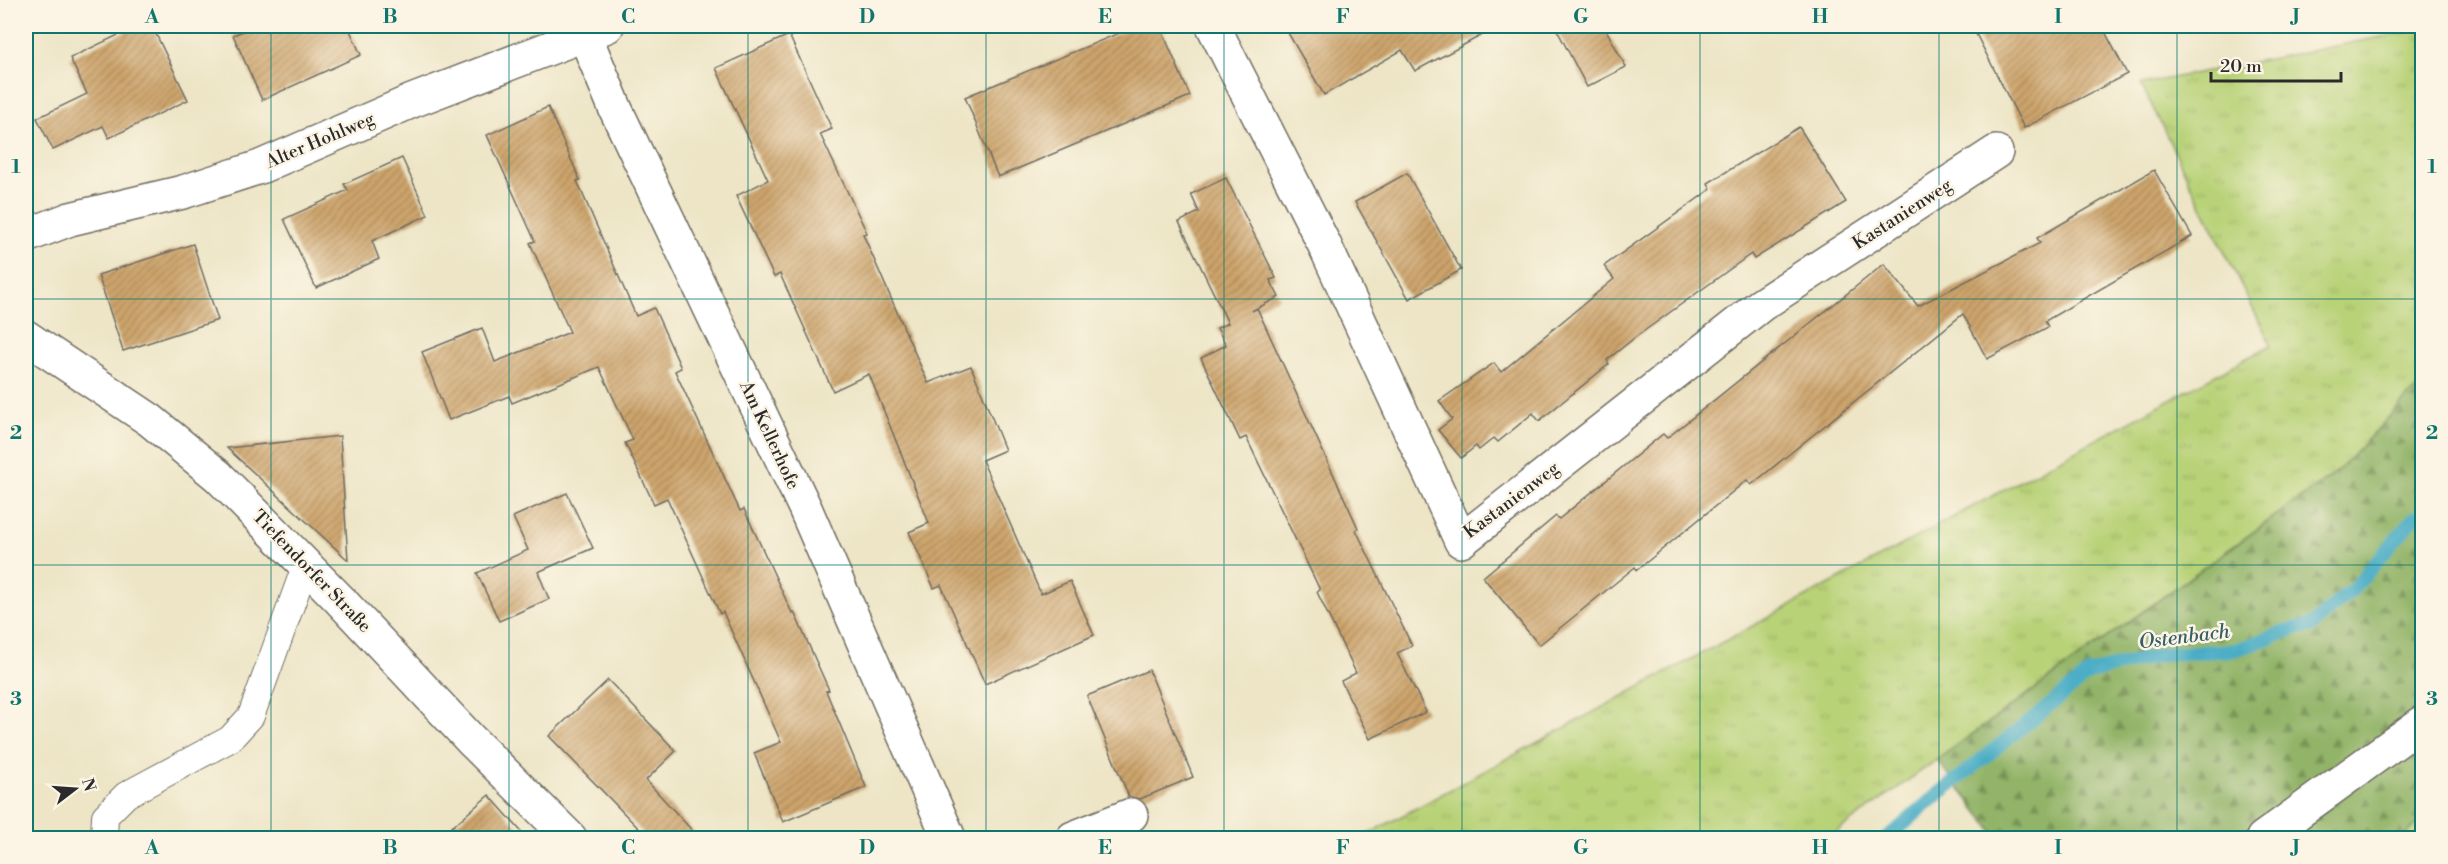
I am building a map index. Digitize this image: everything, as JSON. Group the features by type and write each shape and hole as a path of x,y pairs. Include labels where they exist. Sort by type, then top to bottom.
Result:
{"street":[{"name":"Kastanienweg","path":"1213,26 1325,246 1461,541 1761,305 1996,152"},
{"name":"Alter Hohlweg","path":"26,236 70,219 183,192 260,166 591,28"},
{"name":"Am Kellerhofe","path":"591,28 616,110 805,508 950,838"},
{"name":"Tiefendorfer Straße","path":"26,337 150,420 218,476 306,564 471,740 570,838"},
{"path":"2263,838 2422,723"},
{"path":"1073,838 1131,815"}],"lane":[{"path":"104,838 105,816 126,795 230,740 251,716 306,564"}],"green space":[{"path":"2422,29 2422,382 2338,471 1828,838 1361,838 2271,345 2141,84"},
{"path":"2422,382 2422,820 2402,838 1998,838 1937,760 2338,471"},
{"path":"2422,820 2422,838 2402,838"}],"building":[{"path":"137,26 152,26 188,100 109,138 103,126 53,150 37,118 87,94 70,58"},
{"path":"255,26 348,26 361,55 262,100 233,35"},
{"path":"1136,26 1160,26 1190,96 998,177 965,97"},
{"path":"1284,26 1499,26 1415,71 1402,50 1324,95"},
{"path":"1555,26 1604,26 1626,67 1587,87"},
{"path":"1972,26 2102,26 2127,74 2024,128"},
{"path":"789,35 832,129 820,134 867,233 863,234 928,383 971,366 1005,450 982,460 1041,594 1070,581 1094,635 985,684 941,585 934,588 909,532 929,523 869,374 833,391 780,274 774,277 736,196 768,180 716,68"},
{"path":"548,107 580,180 577,181 636,316 654,308 681,368 675,371 740,511 744,509 792,613 794,612 829,690 826,691 866,787 783,822 754,753 781,742 723,612 720,614 667,498 654,504 625,443 633,440 599,367 512,403 509,396 449,420 422,352 482,328 495,362 570,332 530,243 535,241 487,135"},
{"path":"1799,127 1846,202 1754,259 1751,254 1633,339 1607,360 1609,364 1539,421 1533,413 1498,442 1494,438 1479,450 1476,446 1461,458 1438,430 1452,419 1439,401 1494,363 1501,372 1614,279 1604,266 1711,189 1708,183"},
{"path":"402,158 428,215 372,241 379,259 316,288 284,219 348,190 344,184"},
{"path":"2154,170 2192,236 2045,321 2048,327 1987,359 1963,314 1751,485 1747,480 1637,570 1635,567 1539,645 1483,577 1556,516 1559,519 1663,434 1667,438 1884,264 1918,306 2040,243 2037,238"},
{"path":"1407,173 1461,270 1409,299 1355,202"},
{"path":"1226,178 1276,278 1270,280 1279,297 1257,308 1358,528 1356,530 1412,646 1397,653 1426,712 1370,739 1341,681 1356,673 1317,592 1320,590 1246,437 1240,440 1201,358 1226,345 1217,328 1228,323 1179,222 1199,212 1191,194"},
{"path":"193,244 218,320 123,351 98,275"},
{"path":"340,436 348,560 227,448"},
{"path":"567,493 593,548 538,572 549,599 499,621 477,573 528,550 513,517"},
{"path":"1149,670 1193,777 1140,799 1129,797 1087,696"},
{"path":"608,680 676,751 646,780 699,838 648,838 549,736"},
{"path":"489,795 527,838 439,838"}],"waterway":[{"name":"Ostenbach","path":"1888,838 1931,800 2090,673 2164,654 2235,650 2296,628 2310,627 2354,588 2414,518 2422,514"}]}
